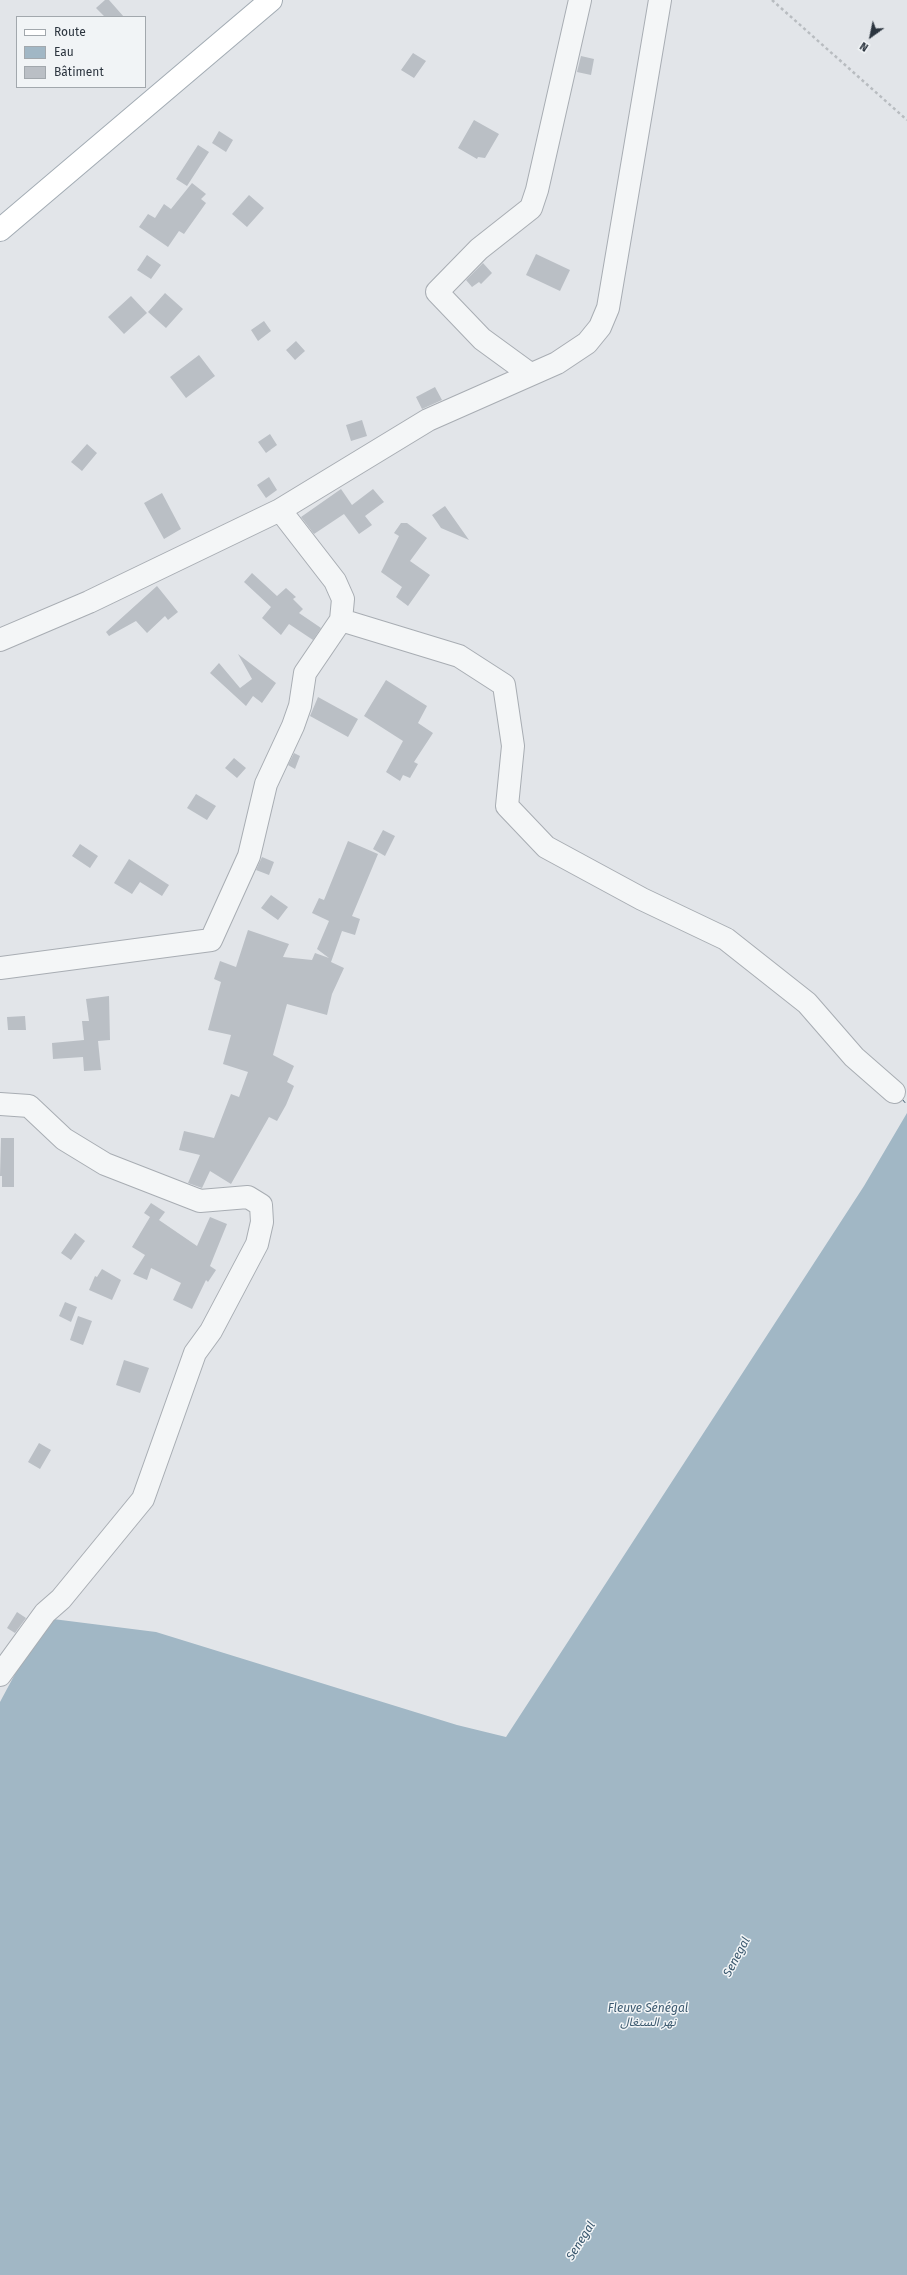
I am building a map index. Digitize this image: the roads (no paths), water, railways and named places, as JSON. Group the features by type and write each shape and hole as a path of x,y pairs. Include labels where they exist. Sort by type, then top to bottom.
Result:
{"main road":[{"path":"0,230 270,0"}],"street":[{"path":"530,374 482,338 437,292 479,249 531,208 537,190 580,0"},
{"path":"0,640 89,602 280,510 428,420 557,363 587,344 600,327 608,308 660,0"},
{"path":"0,968 211,940 249,856 266,784 293,726 300,706 305,673 341,620 343,599 335,580 280,510"},
{"path":"341,620 459,656 504,685 513,746 507,806 546,847 642,899 726,939 807,1003 854,1057 894,1092"},
{"path":"0,1104 29,1106 64,1139 105,1164 200,1201 248,1196 261,1204 262,1222 257,1244 211,1331 196,1353 143,1499 61,1599 46,1613 0,1675"}],"water":[{"name":"Fleuve Sénégal نهر السنغال","path":"907,1113 907,2275 0,2275 0,1702 45,1618 156,1632 457,1725 506,1737 864,1186"}],"water label":[{"name":"Senegal","path":"737,1957"},
{"name":"Senegal","path":"581,2241"}]}
